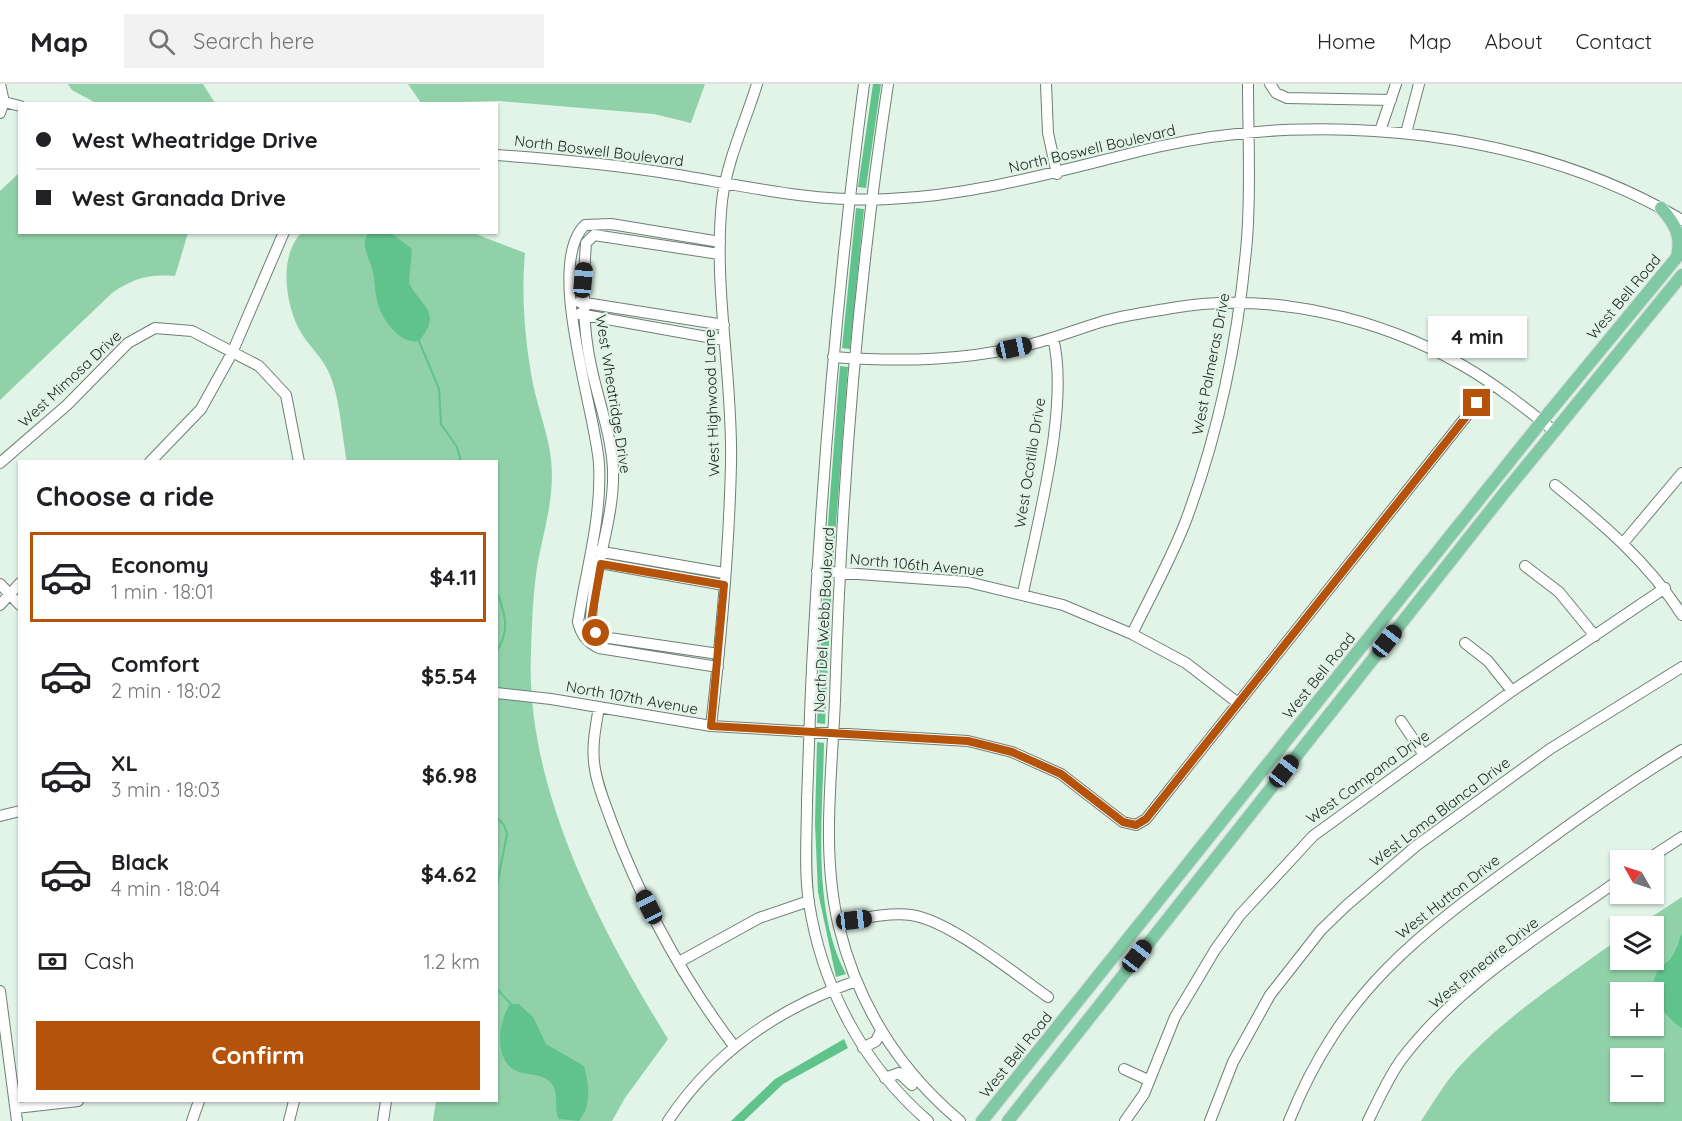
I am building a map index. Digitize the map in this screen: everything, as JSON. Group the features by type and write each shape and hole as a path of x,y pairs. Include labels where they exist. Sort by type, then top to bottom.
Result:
{"main road":[{"path":"1661,208 1679,235 1680,254"},
{"name":"West Bell Road","path":"982,1121 1542,421 1680,254"},
{"name":"West Bell Road","path":"1008,1121 1554,431 1682,275"}],"street":[{"path":"0,84 2,107 18,106"},
{"name":"West Highwood Lane","path":"711,726 719,654 731,462 719,254 725,183 757,84"},
{"name":"North Del Webb Boulevard","path":"864,84 849,200 833,357 816,571 807,733 806,845 809,901 833,989 863,1048 885,1078 928,1121"},
{"name":"North Del Webb Boulevard","path":"888,84 856,359 840,573 830,845 838,923 856,981 881,1031 900,1060 939,1103 960,1121"},
{"path":"1046,84 1048,132 1057,174"},
{"name":"West Palmeras Drive","path":"1132,634 1184,524 1198,484 1225,382 1239,303 1247,238 1248,84"},
{"path":"1270,84 1276,93 1287,98 1391,100"},
{"path":"1380,131 1396,84"},
{"path":"1406,133 1419,84"},
{"name":"North Boswell Boulevard","path":"498,155 629,168 849,200 873,200 972,191 1057,174 1159,147 1249,131 1343,129 1380,131 1406,133 1482,146 1530,158 1598,180 1661,208 1682,220"},
{"name":"West Wheatridge Drive","path":"718,667 599,648 591,643 580,630 579,622 598,501 599,463 596,436 577,358 572,301 572,250 574,238 585,225 611,224 720,242"},
{"path":"152,460 201,409 232,353 283,234"},
{"name":"West Wheatridge Drive","path":"719,254 594,235 586,243 584,302 590,363 605,422 613,467 610,509 591,627 602,637 719,654"},
{"path":"572,301 724,326"},
{"path":"833,357 898,362 996,352 1053,338 1108,320 1173,308 1239,303 1297,309 1385,330 1432,349 1492,384 1554,431"},
{"path":"573,313 724,340"},
{"name":"West Mimosa Drive","path":"0,463 67,405 128,343 155,328 192,331 259,366 286,395 299,460"},
{"name":"West Ocotillo Drive","path":"1023,593 1054,425 1058,355 1053,338"},
{"path":"1238,703 1492,384"},
{"path":"1624,542 1682,473"},
{"path":"1555,485 1624,542 1665,588 1682,615"},
{"path":"590,549 724,573"},
{"path":"588,561 724,585"},
{"path":"1525,566 1559,592 1595,636"},
{"name":"North 106th Avenue","path":"816,571 953,580 1023,593 1063,605 1132,634 1186,663 1238,703"},
{"path":"0,584 18,603"},
{"path":"0,605 18,585"},
{"name":"West Campana Drive","path":"1125,1121 1144,1094 1175,1017 1215,950 1240,915 1312,836 1512,691 1665,588"},
{"path":"1465,643 1488,661 1512,691"},
{"name":"West Loma Blanca Drive","path":"1210,1121 1233,1062 1270,995 1321,930 1416,846 1540,756 1682,667"},
{"name":"North 107th Avenue","path":"498,693 711,726 968,741 1012,752 1061,774 1123,822 1136,825 1146,819 1238,703"},
{"path":"599,707 594,748 600,790 634,878 679,962 734,1046"},
{"path":"1401,721 1424,754"},
{"name":"West Hutton Drive","path":"1288,1121 1307,1076 1332,1033 1368,986 1404,950 1566,827 1682,750"},
{"path":"0,816 18,812"},
{"path":"1662,850 1682,837"},
{"name":"West Pineaire Drive","path":"1368,1121 1400,1061 1442,1014 1526,947 1610,886"},
{"path":"679,962 759,918 809,901"},
{"path":"838,923 911,915 924,918 969,943 1048,997"},
{"path":"668,1121 694,1086 734,1046 789,1009 856,981"},
{"path":"0,991 17,1121"},
{"path":"863,1048 876,1041 881,1031"},
{"path":"1124,1069 1148,1080"},
{"path":"885,1078 899,1073 922,1095 939,1103"},
{"path":"16,1108 69,1102"},
{"path":"192,1121 200,1102"},
{"path":"289,1121 294,1102"},
{"path":"383,1121 387,1102"}],"shaded area":[{"path":"68,84 203,84 214,102 94,102 72,90"},
{"path":"408,84 705,84 691,123 654,114 499,101 420,102"},
{"path":"873,84 881,84 866,188 858,187"},
{"path":"18,174 18,234 188,234 175,276 142,278 112,293 0,400 0,191"},
{"path":"856,208 864,209 850,349 842,348"},
{"path":"300,234 476,234 525,253 524,319 528,352 533,384 550,449 552,472 549,510 536,572 531,652 532,703 540,754 571,854 593,903 642,996 668,1039 625,1098 612,1121 433,1121 436,1102 498,1102 498,460 347,460 338,406 330,375 299,329 290,306 287,267 294,243"},
{"path":"368,234 392,234 412,249 409,283 428,309 430,316 430,323 419,341 412,341 399,335 388,324 380,310 373,272 365,247"},
{"path":"840,366 848,367 833,564 825,563"},
{"path":"824,580 832,581 825,724 817,723"},
{"path":"817,742 824,743 821,830 823,891 835,948 846,974 836,977 818,892 815,823"},
{"path":"1682,897 1682,1121 1421,1121 1443,1087 1476,1049 1536,999 1610,945 1610,970 1664,970 1664,916 1653,916"},
{"path":"1682,933 1682,1028 1664,1011 1664,982 1654,982 1657,972 1664,970 1664,964 1677,947"},
{"path":"510,1004 519,1004 533,1017 546,1044 584,1066 588,1101 579,1121 559,1119 554,1087 547,1079 522,1073 507,1063 503,1056 500,1038 503,1019"},
{"path":"844,1039 848,1048 783,1084 744,1121 731,1121 775,1079"}],"waterway":[{"path":"419,341 439,389 441,424 457,447 460,460"},
{"path":"498,595 505,621 504,637 498,649"},
{"path":"498,819 504,825 507,834 498,880"},
{"path":"498,990 512,1005"}],"route":[{"path":"596,633 591,627 591,621 601,564 724,585 711,726 968,741 1012,752 1061,774 1123,822 1136,825 1146,819 1477,403"}]}
